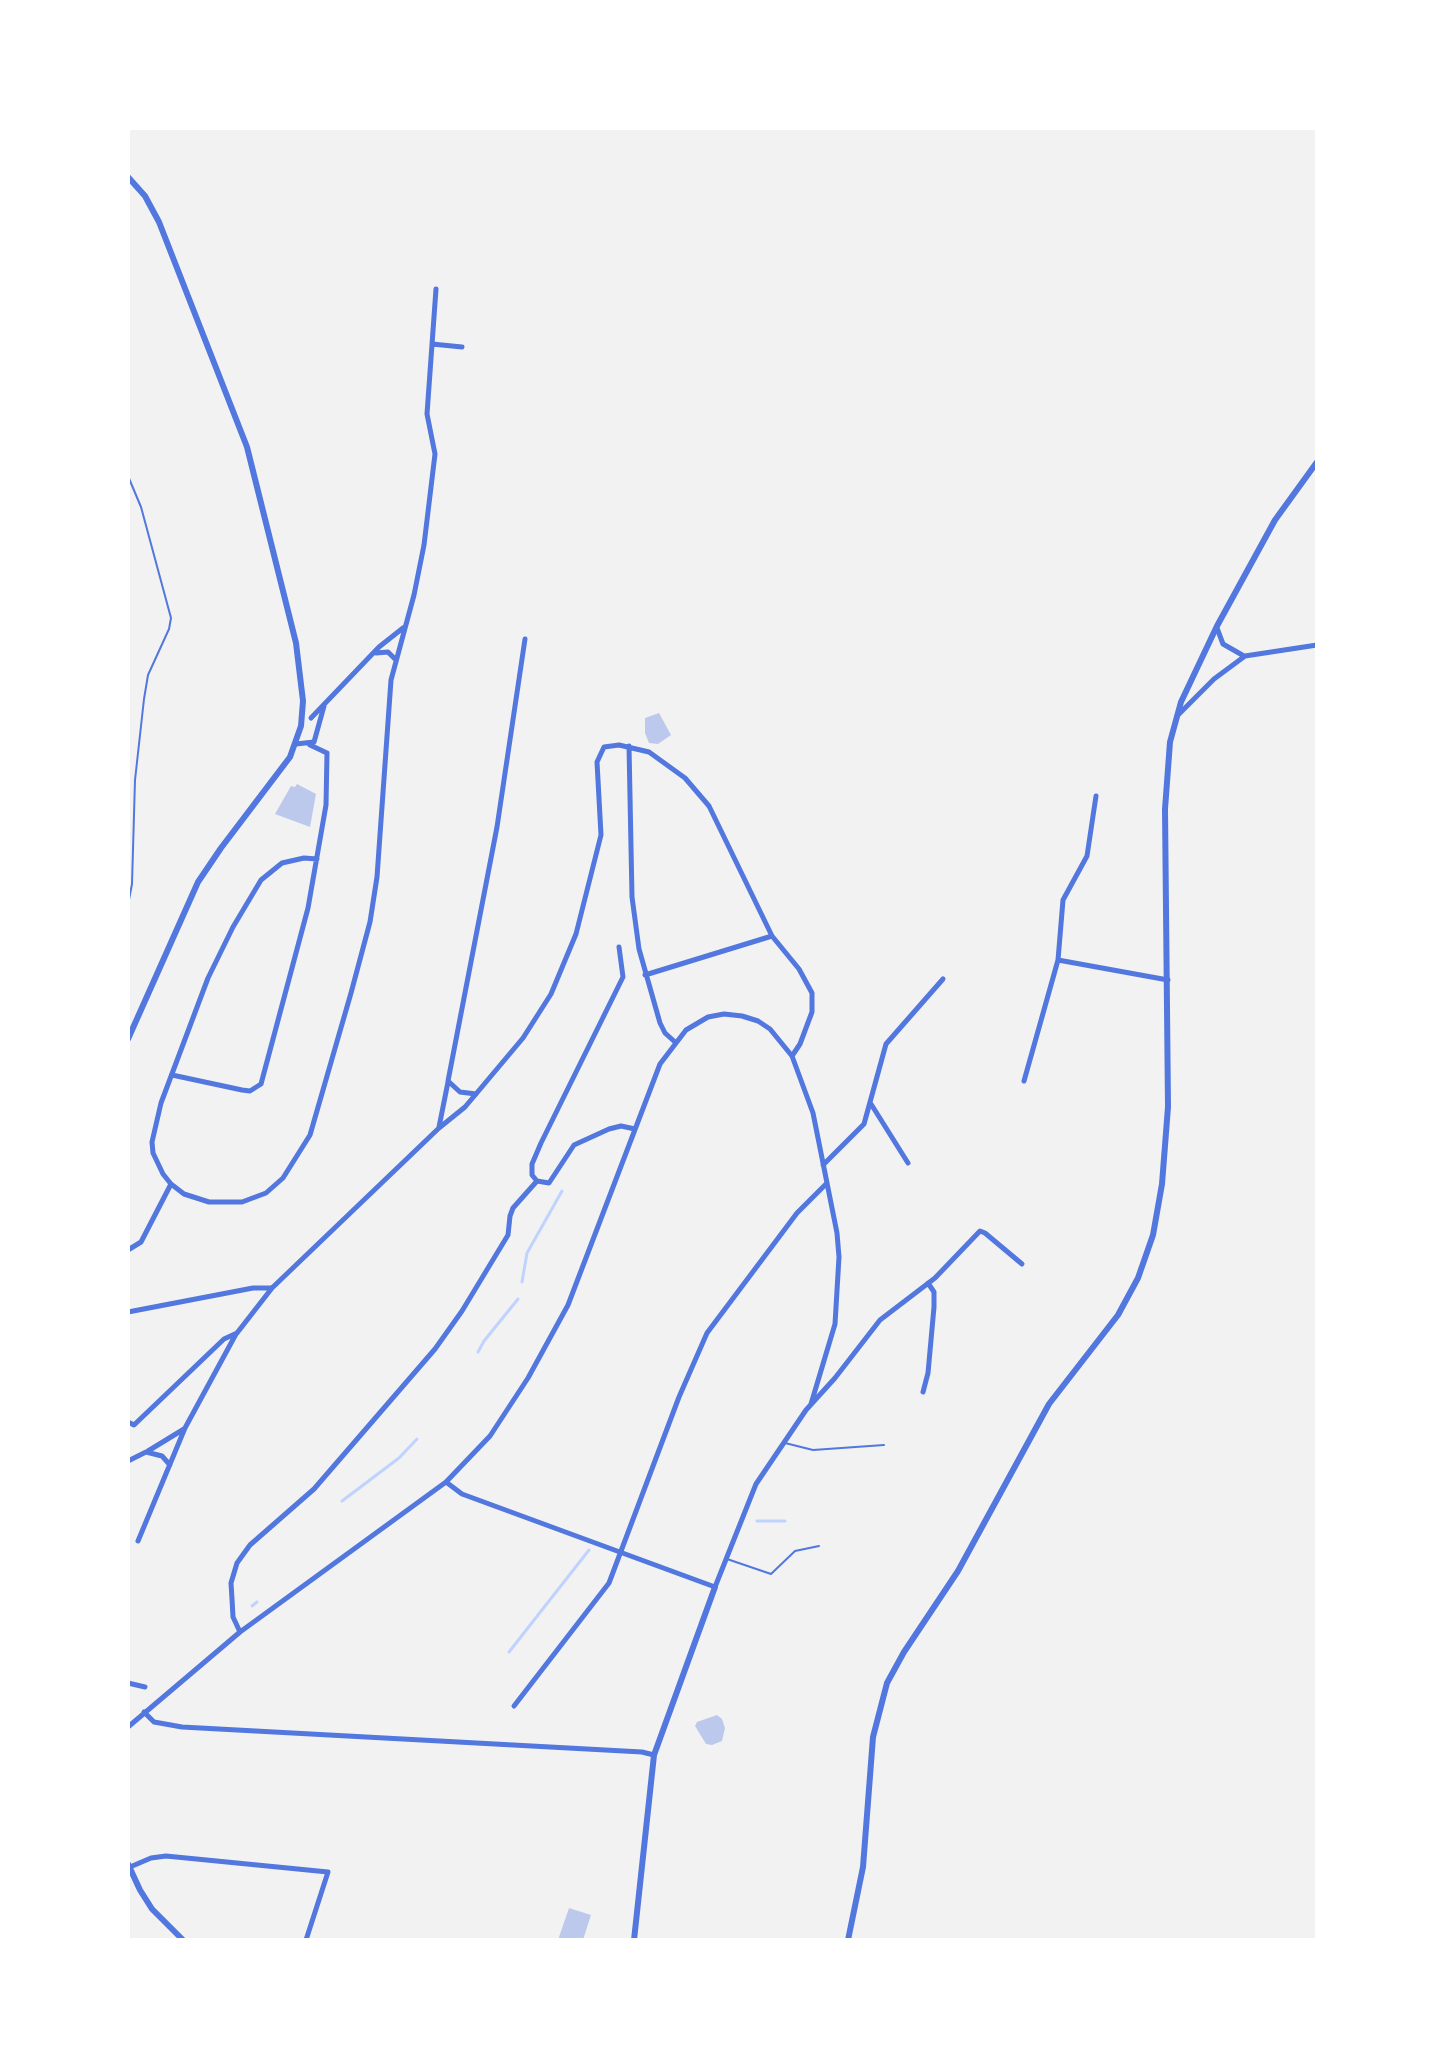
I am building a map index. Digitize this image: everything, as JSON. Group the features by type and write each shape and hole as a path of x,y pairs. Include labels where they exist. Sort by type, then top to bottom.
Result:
{"street":[{"path":"128,177 145,196 159,222 247,447 296,643 303,689 303,717 294,748 275,780 198,882 128,1039"},
{"path":"317,859 304,858 271,869 251,894 213,968 154,1125 152,1142 158,1164 171,1184 184,1194 209,1202 251,1200 266,1193 283,1178 310,1135 370,922 377,877 391,680 424,545 435,454 427,414 436,289"},
{"path":"432,344 462,347"},
{"path":"848,1940 863,1867 873,1737 887,1683 958,1571 1049,1404 1118,1315 1146,1258 1158,1211 1166,1140 1168,980 1165,809 1168,759 1176,716 1195,668 1275,520 1317,462"},
{"path":"1217,626 1223,644 1245,656"},
{"path":"311,718 404,627"},
{"path":"439,1128 497,827 525,639"},
{"path":"1176,716 1214,679 1245,656 1317,645"},
{"path":"373,654 388,652 396,660"},
{"path":"294,748 314,742 325,706"},
{"path":"303,717 311,718 318,724"},
{"path":"172,1075 242,1090 257,1089 261,1084 301,941 326,805 327,753 316,736"},
{"path":"308,744 327,753"},
{"path":"138,1541 185,1428 237,1333 272,1288 439,1128 465,1107 498,1070 551,994 571,951 601,835 599,754 608,746 645,750 685,778 709,806 772,936 799,969 814,1000 807,1027 792,1056"},
{"path":"629,746 632,897 639,949 662,1029 675,1042"},
{"path":"1024,1081 1058,960 1061,908 1085,861 1096,796"},
{"path":"645,975 772,936"},
{"path":"619,947 623,977 532,1164 531,1172 537,1181 546,1184 574,1145 609,1129 621,1126 635,1129"},
{"path":"1058,960 1168,980"},
{"path":"823,1165 859,1131 867,1117 885,1046 943,979"},
{"path":"128,1727 240,1632 446,1482 496,1428 549,1342 582,1272 660,1064 675,1042 701,1020 732,1014 765,1025 792,1056 813,1113 837,1233 839,1289 835,1324 811,1404"},
{"path":"448,1081 460,1092 477,1094"},
{"path":"871,1104 908,1163"},
{"path":"240,1632 233,1617 231,1583 237,1563 250,1545 314,1489 435,1349 508,1235 513,1208 537,1181"},
{"path":"514,1706 603,1593 707,1333 797,1213 827,1183"},
{"path":"128,1250 141,1242 171,1184"},
{"path":"634,1940 654,1755 756,1484 811,1404 880,1320 928,1283 980,1231 1022,1264"},
{"path":"923,1392 928,1373 934,1307 934,1292 928,1283"},
{"path":"128,1312 253,1288 272,1288"},
{"path":"128,1422 134,1425 224,1339 237,1333"},
{"path":"128,1461 185,1428"},
{"path":"146,1452 162,1456 170,1465"},
{"path":"446,1482 462,1494 715,1587"},
{"path":"128,1683 145,1687"},
{"path":"144,1712 154,1722 182,1727 654,1755"},
{"path":"183,1940 152,1909 129,1865 167,1856 328,1872 306,1940"}],"lane":[{"path":"128,476 141,507 171,618 148,675 144,699 135,780 132,884 128,905"},
{"path":"783,1443 813,1450 884,1445"},
{"path":"726,1558 771,1574 795,1551 819,1546"}],"building":[{"path":"659,713 671,735 658,744 649,743 645,718"},
{"path":"297,784 316,794 310,827 275,814 291,786"},
{"path":"717,1715 725,1728 722,1741 706,1744 695,1726 697,1722"},
{"path":"569,1908 591,1915 583,1940 558,1940"}],"waterway":[{"path":"522,1282 527,1253 562,1191"},
{"path":"478,1352 518,1299"},
{"path":"342,1501 399,1458 417,1439"},
{"path":"757,1521 785,1521"},
{"path":"509,1652 589,1550"},
{"path":"252,1606 257,1602"}]}
